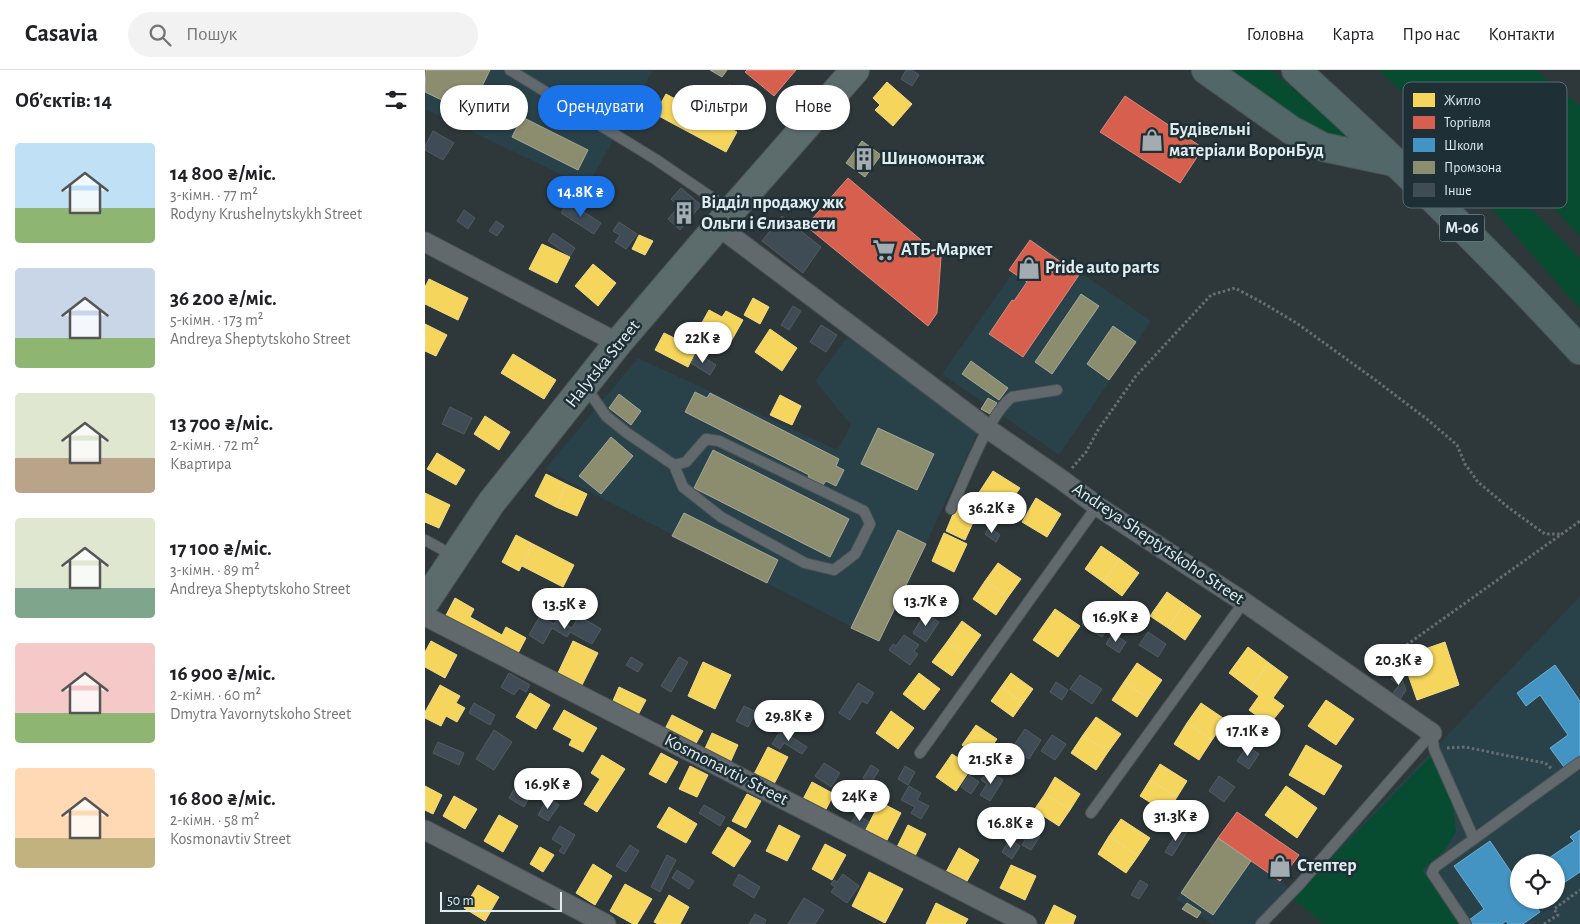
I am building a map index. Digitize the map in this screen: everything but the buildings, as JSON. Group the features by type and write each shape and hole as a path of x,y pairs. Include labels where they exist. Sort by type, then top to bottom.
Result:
{"highway":[{"path":"1206,70 1291,130 1323,147 1396,163"},
{"name":"М-06","path":"1299,72 1403,170"},
{"name":"М-06","path":"1442,208 1529,294 1580,350"}],"main road":[{"name":"Halytska Street","path":"425,602 491,503 585,385 725,218 855,70"}],"street":[{"name":"Andreya Sheptytskoho Street","path":"725,218 988,429 1097,506 1244,602 1357,680 1433,741"},
{"path":"425,242 619,343"},
{"name":"Kosmonavtiv Street","path":"425,616 1027,924"},
{"path":"425,830 606,924"}],"lane":[{"path":"510,70 655,159 725,218"},
{"path":"585,385 606,416 627,433 674,464 683,487 721,517 805,563 834,570 855,554 869,524 864,511 719,441 706,440 686,462 674,464"},
{"path":"951,508 988,429 1007,401 1012,397 1057,390"},
{"path":"920,753 1097,506"},
{"path":"425,540 454,556"},
{"path":"1091,813 1244,602"},
{"path":"1261,924 1433,741 1475,839"},
{"path":"1466,924 1432,874 1435,866 1580,762"}],"path":[{"path":"1062,480 1086,452 1097,430 1142,369 1211,295 1235,288 1263,302 1298,324 1382,384 1457,445 1465,464 1478,482 1509,508 1545,534 1562,534"},
{"path":"1357,680 1580,521"},
{"path":"1433,741 1545,763 1561,776"},
{"path":"1544,924 1558,914 1554,909 1580,890"}],"shaded area":[{"path":"425,70 653,70 645,85 538,85 538,130 619,130 587,187 469,130 528,130 528,85 440,85 440,116 425,109"},
{"path":"1035,241 1151,321 1059,455 942,374"},
{"path":"847,337 978,432 879,641 545,469 638,358 837,450 851,425 815,381"},
{"path":"1580,596 1580,924 1324,924 1292,898"},
{"name":"Стептер","path":"1237,812 1299,855 1281,881 1290,889 1254,924 1211,924 1176,899"}],"green space":[{"path":"1222,70 1271,70 1358,144 1329,139"},
{"path":"1378,70 1536,70 1551,82 1403,82 1403,92"},
{"path":"1567,95 1580,106 1580,237 1554,208 1567,208"},
{"path":"1491,208 1530,208 1580,258 1580,309"},
{"path":"1433,754 1452,799 1456,832 1444,851 1422,870 1459,924 1324,924 1292,898"}],"place":[{"name":"Будівельні матеріали ВоронБуд","path":"1152,140"},
{"name":"Шиномонтаж","path":"864,159"},
{"name":"Відділ продажу жк Ольги і Єлизавети","path":"684,213"},
{"name":"ATБ-Маркет","path":"884,250"},
{"name":"Pride auto parts","path":"1029,268"},
{"name":"Стептер","path":"1280,866"}]}
